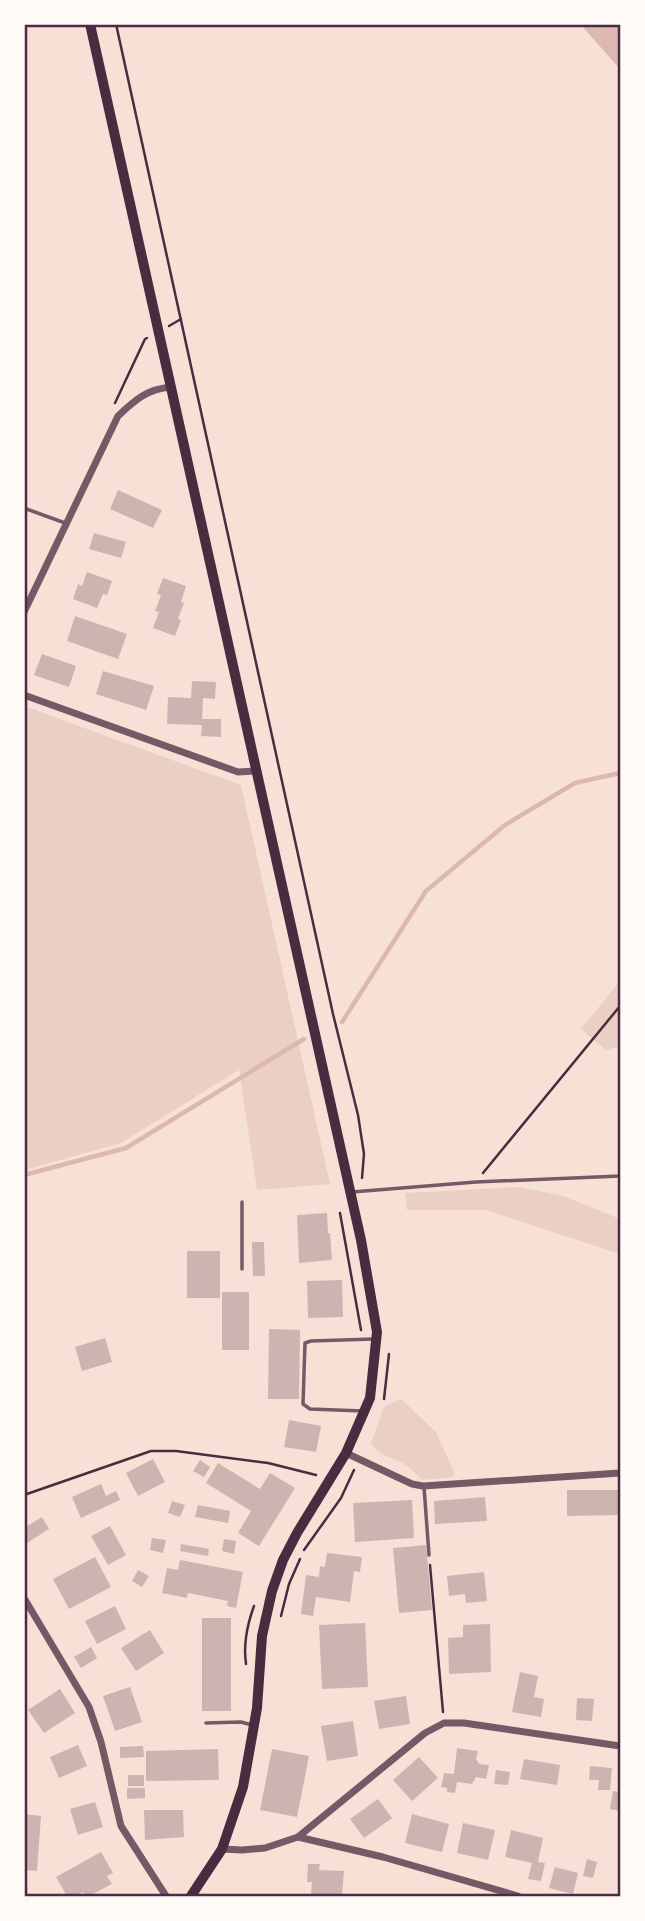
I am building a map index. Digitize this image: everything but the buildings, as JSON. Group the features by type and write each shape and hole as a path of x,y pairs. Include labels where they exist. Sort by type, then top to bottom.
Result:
{"main road":[{"path":"90,24 361,1240 377,1332 370,1398 346,1453 283,1560 272,1591 262,1636 257,1708 243,1787 222,1849 191,1896"}],"street":[{"path":"24,612 118,416 135,400 155,388 171,387"},
{"path":"24,695 238,772 255,771"},
{"path":"346,1453 412,1484 424,1486 621,1473"},
{"path":"24,1598 89,1707 101,1742 121,1826 166,1896"},
{"path":"222,1849 265,1848 298,1837 425,1733 444,1723 464,1723 621,1746"},
{"path":"298,1837 383,1857 518,1896"}],"lane":[{"path":"24,508 65,523"},
{"path":"349,1192 476,1182 621,1176"},
{"path":"242,1202 242,1269"},
{"path":"364,1412 310,1409 303,1404 305,1343 376,1339"},
{"path":"424,1486 429,1555"},
{"path":"24,1616 32,1611"},
{"path":"206,1723 241,1722 254,1726"}],"path":[{"path":"116,24 330,1001 358,1115 364,1154 361,1173 364,1191"},
{"path":"118,416 111,412 145,339 181,319"},
{"path":"476,1182 621,1006"},
{"path":"24,1495 151,1451 176,1451 268,1463 331,1480"},
{"path":"279,1623 289,1584 302,1554 341,1498 358,1458"},
{"path":"429,1555 444,1723"}],"shaded area":[{"path":"581,25 620,26 620,69"},
{"path":"24,706 241,785 330,1184 257,1190 239,1070 121,1143 25,1170"},
{"path":"620,981 620,1046 606,1050 581,1029"},
{"path":"519,1187 563,1196 620,1219 620,1254 486,1210 407,1210 405,1193"},
{"path":"401,1399 436,1432 454,1477 423,1480 405,1465 379,1452 371,1443 384,1407"}],"waterway":[{"path":"342,1022 426,891 505,825 575,783 620,773"},
{"path":"24,1175 126,1148 304,1039"}]}
